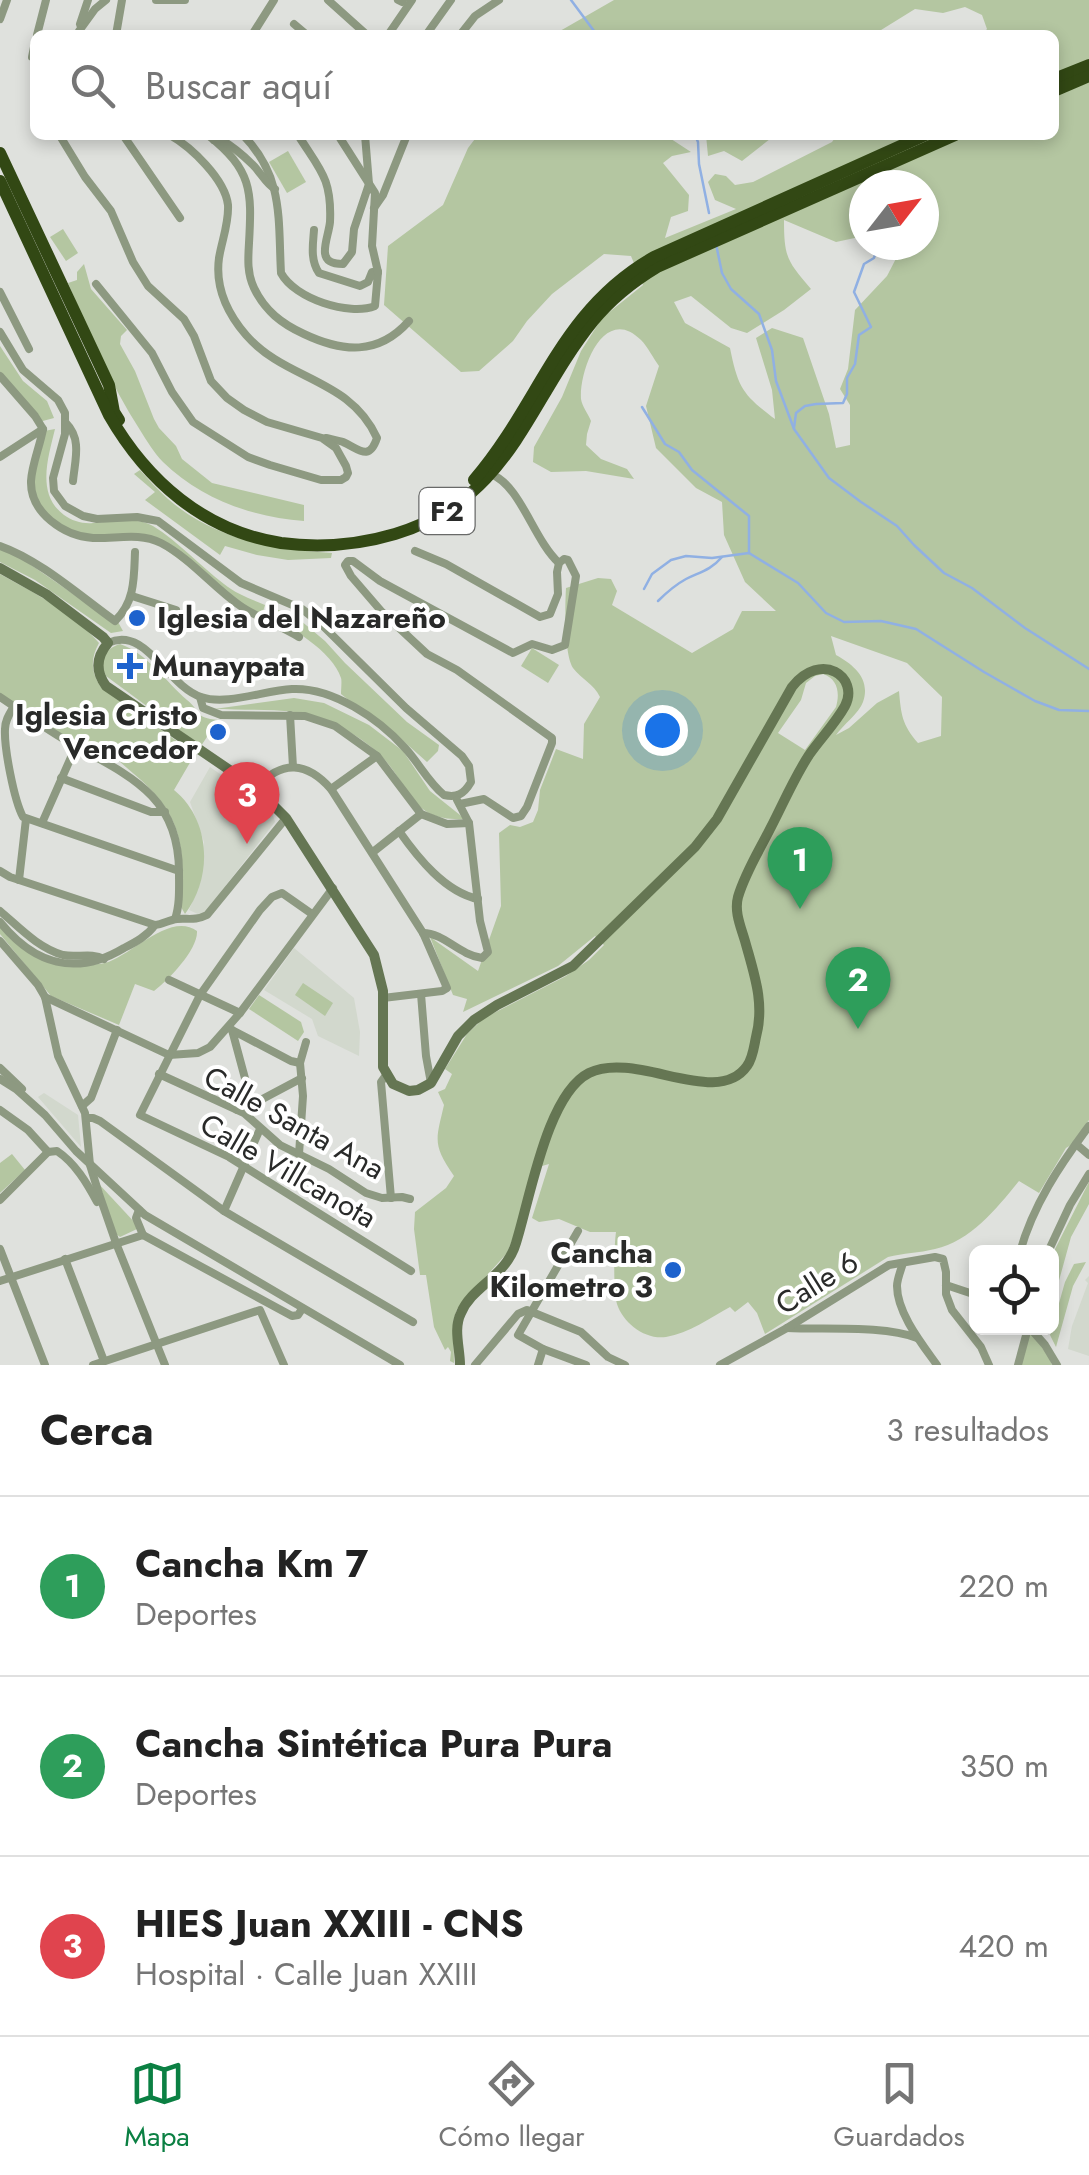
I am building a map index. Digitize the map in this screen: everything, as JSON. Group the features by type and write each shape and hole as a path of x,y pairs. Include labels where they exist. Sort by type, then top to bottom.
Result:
{"highway":[{"path":"1059,77 1089,64"},
{"path":"1059,89 1089,76"},
{"name":"F2","path":"0,153 110,385 114,412 141,453 177,489 212,512 254,530 316,539 357,536 400,526 433,511 472,482 514,425 574,327 599,298 634,268 914,140"},
{"name":"F2","path":"0,182 115,426 154,478 190,508 230,529 273,542 316,546 360,542 402,532 464,499 510,451 593,321 634,281 674,259 944,140"}],"street":[{"path":"0,19 8,0"},
{"path":"38,30 46,0"},
{"path":"79,30 88,0"},
{"path":"80,30 106,0"},
{"path":"117,30 122,0"},
{"path":"156,0 186,0"},
{"path":"255,30 274,0"},
{"path":"328,0 361,30"},
{"path":"391,30 412,0"},
{"path":"430,30 451,0"},
{"path":"464,30 475,16 499,0"},
{"path":"294,24 301,30"},
{"path":"62,140 111,211 148,286 184,319 211,381 228,398 267,422 368,452 377,438 357,406 257,346 227,308 218,276 227,199 212,172 179,140"},
{"path":"126,140 180,218"},
{"path":"213,140 238,165 248,184 252,215 248,268 255,290 268,310 291,328 339,348 376,344 409,322"},
{"path":"223,140 275,189"},
{"path":"247,140 261,158 275,189 281,273 302,294 355,310 372,308 377,299 378,272 372,246 375,193 341,140"},
{"path":"301,140 328,181 330,228 324,254 335,264 342,264 352,252 354,230 369,184 366,140"},
{"path":"374,208 405,140"},
{"path":"314,230 312,255 319,273 360,286 368,282 372,272 378,272"},
{"path":"96,284 152,353 193,422 248,457 320,480 340,480 348,473 346,466 336,448 322,438"},
{"path":"0,292 29,349"},
{"path":"0,332 24,370 62,405 66,423 52,478 54,492 66,506 96,519 137,517 158,521 240,583 311,615 383,687 466,761 470,782 458,800"},
{"path":"0,376 43,429 31,484 34,500 46,517 92,538 127,536 160,543 240,606 300,637"},
{"path":"66,423 77,442 73,481"},
{"path":"1,454 43,429"},
{"path":"491,474 511,490 550,554 559,562"},
{"path":"0,546 31,561 115,621 132,596 135,552"},
{"path":"415,551 545,617 554,609 558,594 559,562 568,560 576,576 565,645 552,650 532,644 513,652 380,582 353,561 345,565 402,633 427,654 552,738 521,816 513,818 484,799 458,800 444,795 392,734 348,704 316,691 288,688 220,699 200,697 133,641 118,639 108,643 98,659 106,686 256,788 286,818 374,955 383,998 382,1060 386,1076 401,1090 418,1090 431,1084 458,1036 484,1012 581,960 695,846 717,819 797,681 821,667 834,671 848,694 847,702 802,767 738,897 738,914 760,1003 748,1066 720,1083 629,1067 591,1072 575,1083 558,1106 546,1138 512,1254 464,1306 458,1318 460,1365"},
{"path":"0,568 60,604 108,643"},
{"path":"132,596 176,610"},
{"path":"0,697 108,762 149,792 165,812 175,833 179,872 175,919"},
{"path":"200,697 203,708 220,715 290,715 334,726 377,756 421,814 448,824 469,823"},
{"path":"14,706 5,728 21,815 179,872"},
{"path":"290,715 293,767"},
{"path":"42,824 76,746"},
{"path":"332,789 377,756"},
{"path":"256,788 268,776 293,767 316,774 332,789 423,933 447,988 383,998"},
{"path":"0,776 13,781"},
{"path":"61,778 151,812 165,812"},
{"path":"423,933 434,934 478,958 487,955 469,823 458,800"},
{"path":"373,852 421,814"},
{"path":"0,872 155,924 190,920 207,915 286,818"},
{"path":"20,880 26,819"},
{"path":"400,832 438,876 468,897 478,899"},
{"path":"45,997 168,1055 205,1050 230,1028 333,888"},
{"path":"159,1074 200,996 272,897 282,893 312,914"},
{"path":"0,911 53,951 74,956 98,955 104,959"},
{"path":"0,922 40,957 77,964 104,959 135,942 155,924"},
{"path":"1,945 45,997 62,1065 87,1118 90,1164 104,1209 165,1365"},
{"path":"169,980 240,1014"},
{"path":"422,994 431,1084"},
{"path":"230,1028 300,1063"},
{"path":"230,1028 246,1082 239,1106 248,1106 302,1078"},
{"path":"82,1106 91,1098 117,1030"},
{"path":"299,1154 303,1114 300,1063 306,1042"},
{"path":"0,1068 139,1210 400,1365"},
{"name":"Calle Santa Ana","path":"159,1074 239,1106 280,1146 329,1168 374,1197 410,1199"},
{"name":"Calle Villcanota","path":"159,1074 140,1116 218,1150 411,1271"},
{"path":"386,1076 381,1082 391,1198"},
{"path":"0,1078 45,1114"},
{"path":"0,1110 28,1130 48,1152"},
{"path":"87,1118 100,1121 224,1211 413,1322"},
{"path":"1022,1245 1034,1212 1089,1126"},
{"path":"224,1211 260,1129"},
{"path":"1072,1148 1089,1155"},
{"path":"0,1200 48,1152 57,1151 66,1156 104,1209"},
{"path":"1051,1245 1089,1174"},
{"path":"139,1210 136,1218 143,1235 292,1316 302,1309"},
{"path":"578,1230 518,1336 586,1365"},
{"path":"0,1282 143,1235"},
{"path":"0,1249 45,1365"},
{"name":"Calle 6","path":"720,1365 883,1268 935,1257 945,1264 946,1286"},
{"path":"66,1260 104,1361"},
{"path":"902,1263 897,1287 908,1322 937,1365"},
{"path":"969,1293 946,1286 952,1310 982,1347 989,1365"},
{"path":"93,1365 260,1310 284,1365"},
{"path":"474,1365 518,1314 527,1310 581,1332 625,1365"},
{"path":"786,1328 876,1331 917,1338"},
{"path":"1018,1365 1027,1335"},
{"path":"1035,1335 1056,1365"},
{"path":"538,1365 543,1348"}],"shaded area":[{"path":"210,767 263,804 275,822 202,916 189,910 200,883 204,842 190,802"},
{"path":"294,948 354,998 360,1032 359,1056 318,1036 312,1019 264,990"},
{"path":"44,1093 78,1115 81,1147 38,1097"},
{"path":"1089,1276 1089,1356 1068,1349"}],"green space":[{"path":"614,0 1089,0 1089,1120 1066,1148 1039,1193 1019,1181 982,1222 960,1239 935,1249 888,1257 765,1334 748,1302 735,1312 730,1307 675,1335 650,1336 636,1329 617,1304 616,1232 590,1232 559,1219 539,1222 532,1218 549,1164 535,1168 507,1253 457,1309 453,1321 454,1363 434,1327 426,1275 420,1275 414,1229 415,1212 446,1188 454,1176 438,1142 444,1105 438,1092 445,1089 452,1074 445,1069 467,1034 484,1018 566,976 604,945 595,936 558,966 463,1012 467,999 453,995 430,937 478,971 501,906 499,833 510,825 520,827 533,822 556,749 583,759 584,724 600,697 570,661 566,588 598,578 611,579 617,591 612,605 692,653 733,629 742,611 776,611 745,582 724,535 722,502 696,488 656,448 646,406 659,366 644,343 628,331 616,330 596,345 584,372 581,399 591,421 586,445 601,459 627,469 634,479 586,471 551,472 533,462 534,447 562,397 581,351 602,318 643,285 631,256 604,254 552,294 513,341 479,371 461,372 384,305 388,246 443,205 474,140 673,140 691,152 672,156 663,163 689,195 688,211 671,217 665,238 736,209 715,200 708,182 715,174 726,176 735,185 753,182 833,140 1059,140 1059,30 986,30 982,15 965,7 943,13 915,9 881,30 562,30","holes":["849,170 939,170 939,260 895,260 887,276 855,310 848,369 840,389 850,405 850,445 836,448 829,414 803,338 772,328 756,338 772,390 775,419 744,390 730,348 685,323 674,302 691,296 731,328 747,333 811,289 789,258 784,220 836,242 849,239","831,636 907,663 942,697 941,736 918,743 903,719 899,691 836,735 863,702 865,686 849,663 836,655","823,674 832,679 838,692 836,707 805,750 778,733 801,700 806,683"]},
{"path":"706,140 769,140 742,161 724,151 708,156"},
{"path":"288,151 306,182 287,193 269,162"},
{"path":"63,229 78,253 66,261 50,237"},
{"path":"84,264 91,289 127,330 120,344 154,419 182,459 212,483 304,505 304,521 228,504 194,486 160,458 119,395 68,283 77,280 77,272"},
{"path":"0,346 23,381 47,401 54,418 39,422 0,372"},
{"path":"55,429 47,463 47,486 55,506 64,515 85,523 131,520 153,526 229,588 265,605 261,618 152,540 92,537 56,526 32,501 32,456 44,431"},
{"path":"140,470 168,499 205,524 266,545 332,553 331,558 288,560 225,546 220,555 145,500 155,492 134,474"},
{"path":"0,549 18,556 118,622 123,631 111,633 35,580 0,562"},
{"path":"0,574 53,604 88,632 99,643 93,666 101,687 195,754 174,790 195,817 204,849 200,883 185,914 181,907 181,849 163,804 116,759 75,743 0,695"},
{"path":"270,606 300,620 325,641 407,722 439,745 438,751 427,762 341,694 341,678 329,658 297,633 265,617"},
{"path":"120,644 148,661 201,716 218,720 201,746 106,676 104,656"},
{"path":"532,648 559,665 548,683 521,666"},
{"path":"294,698 324,703 369,725 403,751 430,791 465,819 446,818 421,808 377,752 331,722 289,711 214,709"},
{"path":"0,921 42,955 81,965 115,959 163,930 186,926 197,931 188,955 160,986 154,991 135,984 119,1025 51,996 0,934"},
{"path":"303,983 333,1003 325,1016 295,995"},
{"path":"259,995 301,1022 304,1032 298,1041 249,1009"},
{"path":"12,1154 25,1170 0,1193 0,1163"},
{"path":"1089,1182 1089,1204 1071,1237 1059,1281 1057,1245"},
{"path":"98,1183 137,1229 120,1237 116,1234"},
{"path":"1086,1262 1073,1286 1056,1347 1050,1335 1059,1335 1059,1303 1074,1264"},
{"path":"1033,1335 1052,1365 1019,1365 1025,1340"}],"waterway":[{"path":"571,0 593,30"},
{"path":"697,140 709,213"},
{"path":"716,244 722,273 731,289 759,314 772,350 776,381 794,429 829,478 897,526 944,573 1089,669"},
{"path":"794,428 796,413 805,406 843,403 859,335 871,327 854,292 864,264 871,260"},
{"path":"642,407 665,444 679,452 692,470 749,516 749,553"},
{"path":"644,589 652,574 671,560 749,553 798,583 826,613 844,622 881,621 916,629 1035,701 1059,710 1089,711"},
{"path":"658,601 722,557"}],"place":[{"name":"Iglesia del Nazareño","path":"137,618"},
{"name":"Munaypata","path":"130,666"},
{"name":"Iglesia Cristo Vencedor","path":"218,732"},
{"name":"HIES Juan XXIII - CNS","path":"247,844"},
{"name":"Cancha Km 7","path":"800,909"},
{"name":"Cancha Sintética Pura Pura","path":"858,1029"},
{"name":"Cancha Kilometro 3","path":"673,1270"}]}
